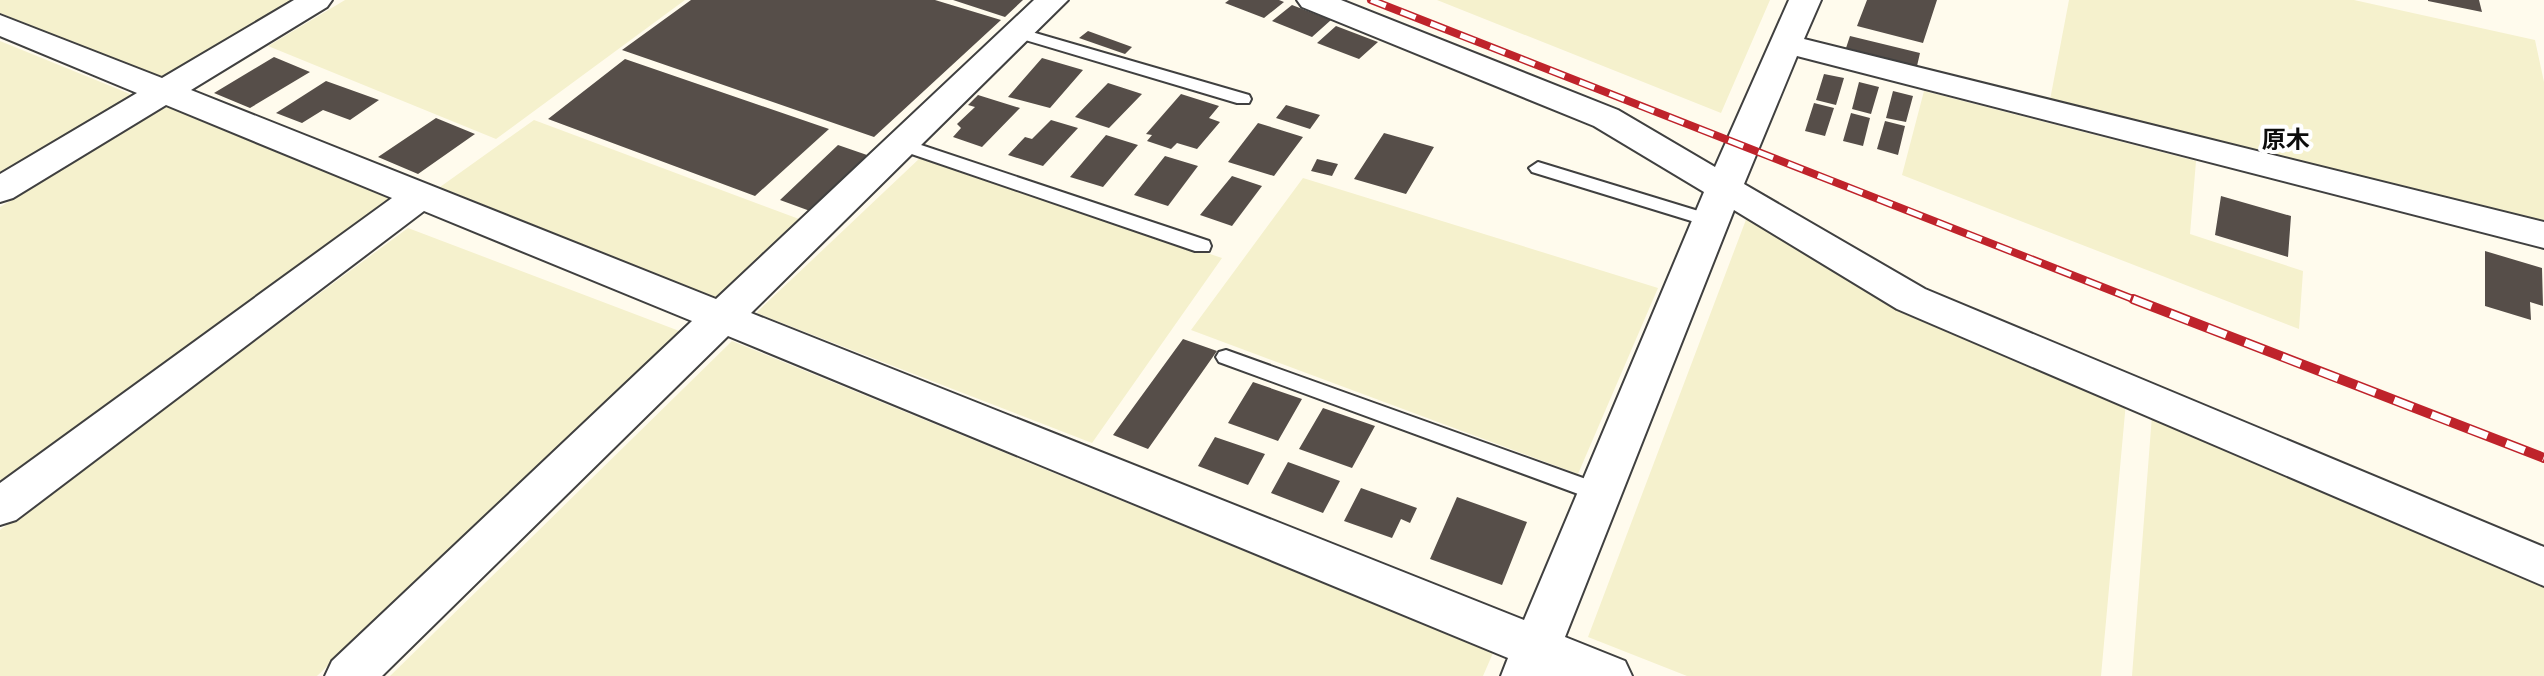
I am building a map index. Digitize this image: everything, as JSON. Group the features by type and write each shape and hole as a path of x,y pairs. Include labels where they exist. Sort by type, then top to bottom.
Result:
{"street":[{"path":"0,190 316,0"},
{"path":"349,676 1052,0"},
{"path":"1313,0 1606,118 1718,203 1911,299 2544,567"},
{"path":"1531,662 1718,203 1805,0"},
{"path":"0,25 724,318 1531,662 1608,676"},
{"path":"1787,44 2544,235"},
{"path":"0,507 421,195"}],"lane":[{"path":"1018,33 1243,99"},
{"path":"903,145 1202,246"},
{"path":"1538,168 1718,203"},
{"path":"1226,357 1600,493"}],"shaded area":[{"path":"0,0 300,0 166,80 0,13"},
{"path":"345,0 685,0 496,139 268,46"},
{"path":"1437,0 1770,0 1721,113"},
{"path":"2069,0 2354,0 2535,40 2544,82 2544,227 2050,100"},
{"path":"0,41 135,96 0,181"},
{"path":"1924,91 2196,161 2190,234 2303,271 2299,329 1902,175"},
{"path":"167,106 399,202 0,493 0,207"},
{"path":"534,120 799,219 715,298 440,187"},
{"path":"921,157 1222,258 1092,443 756,313"},
{"path":"1303,178 1658,288 1578,474 1191,330"},
{"path":"1747,217 1904,314 2126,402 2101,676 1687,676 1588,637"},
{"path":"408,228 682,332 317,676 0,676 0,530"},
{"path":"732,341 1493,653 1483,676 390,676"},
{"path":"2152,415 2544,579 2544,676 2132,676"}],"building":[{"path":"691,0 935,0 1001,20 874,137 622,50"},
{"path":"953,0 1023,0 1005,17"},
{"path":"1229,0 1284,2 1264,18 1225,3"},
{"path":"1867,0 1937,0 1923,43 1857,26"},
{"path":"2479,0 2482,12 2428,1"},
{"path":"1292,5 1331,20 1312,37 1272,21"},
{"path":"1336,26 1378,42 1359,59 1317,43"},
{"path":"1088,31 1132,47 1125,54 1079,38"},
{"path":"1850,36 1920,53 1917,66 1846,48"},
{"path":"274,57 310,72 250,108 214,93"},
{"path":"1042,58 1083,70 1050,108 1008,97"},
{"path":"625,59 829,129 755,196 548,119"},
{"path":"1824,74 1844,78 1836,105 1816,100"},
{"path":"326,81 379,100 350,120 323,110 302,123 276,113"},
{"path":"1859,82 1879,87 1871,114 1852,109"},
{"path":"1108,83 1142,94 1109,128 1075,117"},
{"path":"1893,91 1913,96 1906,122 1886,118"},
{"path":"1181,94 1219,106 1209,118 1220,122 1197,149 1177,143 1171,149 1147,141 1152,135 1146,134"},
{"path":"978,95 1020,108 982,147 953,137 961,128 957,124 975,107 968,105"},
{"path":"1814,103 1834,108 1825,136 1805,131"},
{"path":"1286,105 1320,115 1310,129 1276,118"},
{"path":"1851,113 1870,118 1863,146 1843,141"},
{"path":"436,118 475,134 418,174 378,157"},
{"path":"1051,120 1078,128 1043,166 1008,155 1025,137 1032,139"},
{"path":"1885,121 1905,126 1898,155 1877,149"},
{"path":"1258,123 1303,137 1274,176 1228,162"},
{"path":"1384,133 1434,147 1406,194 1354,179"},
{"path":"1106,135 1138,145 1103,187 1070,177"},
{"path":"838,145 867,155 810,211 780,200"},
{"path":"1165,156 1198,166 1168,206 1134,195"},
{"path":"1317,159 1338,164 1332,176 1311,171"},
{"path":"1232,176 1262,186 1232,226 1200,215"},
{"path":"2221,196 2291,216 2288,257 2215,235"},
{"path":"2485,251 2542,268 2543,306 2530,302 2531,320 2485,306"},
{"path":"1183,339 1217,351 1148,449 1113,435"},
{"path":"1253,382 1302,399 1278,441 1228,423"},
{"path":"1323,408 1375,426 1352,468 1299,449"},
{"path":"1215,437 1265,454 1248,485 1198,466"},
{"path":"1288,462 1340,481 1323,513 1271,493"},
{"path":"1361,488 1417,508 1410,523 1401,519 1392,538 1344,521"},
{"path":"1457,497 1527,522 1502,585 1430,559"}],"railway":[{"path":"1371,0 2138,301"},
{"path":"2133,299 2544,458"}],"district":[{"name":"原木","path":"2286,140"}]}
